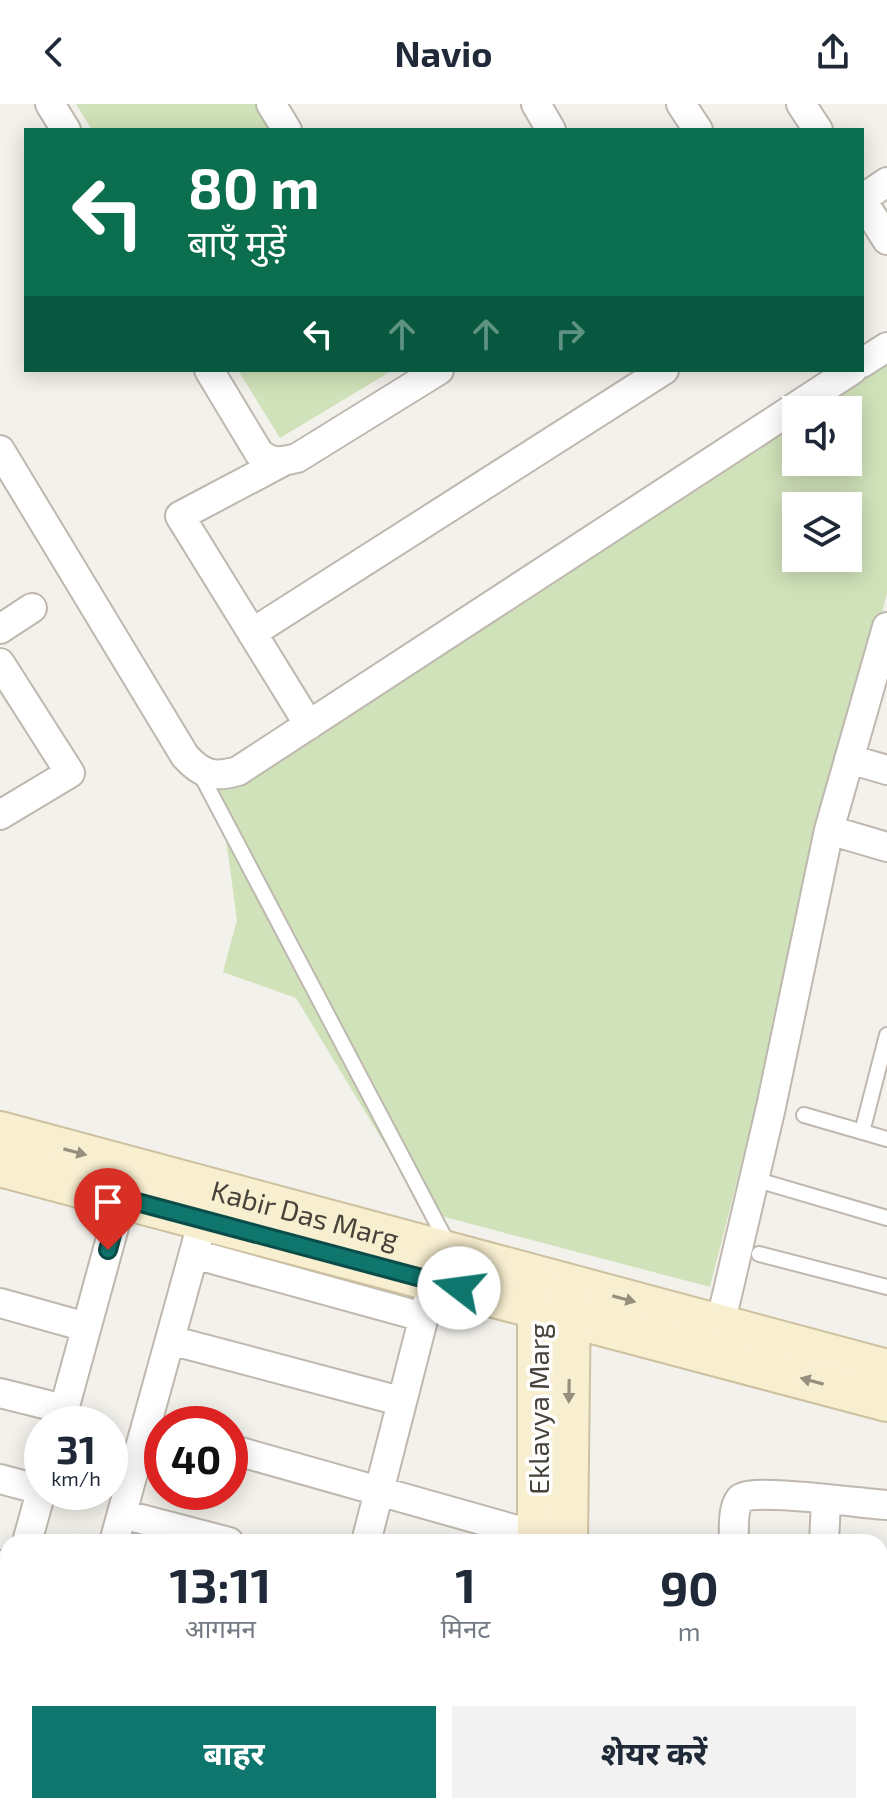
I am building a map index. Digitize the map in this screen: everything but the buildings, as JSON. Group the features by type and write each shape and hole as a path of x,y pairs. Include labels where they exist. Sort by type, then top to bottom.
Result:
{"street":[{"path":"50,104 65,128"},
{"path":"271,104 286,128"},
{"path":"536,104 550,128"},
{"path":"681,104 697,128"},
{"path":"801,104 817,128"},
{"path":"864,199 887,182"},
{"path":"864,205 877,239"},
{"path":"864,362 887,347"},
{"path":"210,372 259,453 268,461 282,462"},
{"path":"309,725 180,516 282,462 297,458 435,372"},
{"path":"252,633 661,372"},
{"path":"0,450 185,756 200,772 222,776 238,771 849,372"},
{"path":"0,629 32,608"},
{"path":"720,1325 829,830 849,759 878,689 887,627"},
{"path":"0,663 70,773 0,815"},
{"path":"849,759 887,770"},
{"path":"829,830 887,847"},
{"name":"Kabir Das Marg","path":"0,1132 436,1284"},
{"name":"Kabir Das Marg","path":"0,1166 122,1198 198,1237 436,1284 554,1297 720,1325 887,1370"},
{"path":"65,1406 122,1198"},
{"path":"158,1406 170,1340 198,1237"},
{"path":"368,1534 400,1401 436,1284"},
{"name":"Kabir Das Marg","path":"554,1297 887,1401"},
{"name":"Eklavya Marg","path":"548,1534 554,1297"},
{"path":"0,1303 86,1327"},
{"path":"170,1340 400,1401"},
{"path":"0,1393 34,1406"},
{"path":"116,1534 144,1454"},
{"path":"248,1454 526,1534"},
{"path":"0,1479 24,1485"},
{"path":"734,1534 736,1510 740,1498 748,1493 767,1492 826,1502 887,1505"},
{"path":"824,1534 826,1502"},
{"path":"29,1534 36,1510"},
{"path":"122,1514 198,1534"}],"lane":[{"path":"200,772 436,1284"},
{"path":"862,1132 887,1035"},
{"path":"804,1115 887,1139"},
{"path":"754,1179 887,1218"},
{"path":"759,1254 887,1287"}],"green space":[{"path":"76,104 256,104 271,128 91,128"},
{"path":"887,359 887,593 710,1287 426,1212 296,998 223,972 237,920 216,766 782,422 782,476 862,476 862,396 825,396"},
{"path":"239,372 390,372 280,438"}],"route":[{"path":"108,1250 122,1198 459,1288"}]}
